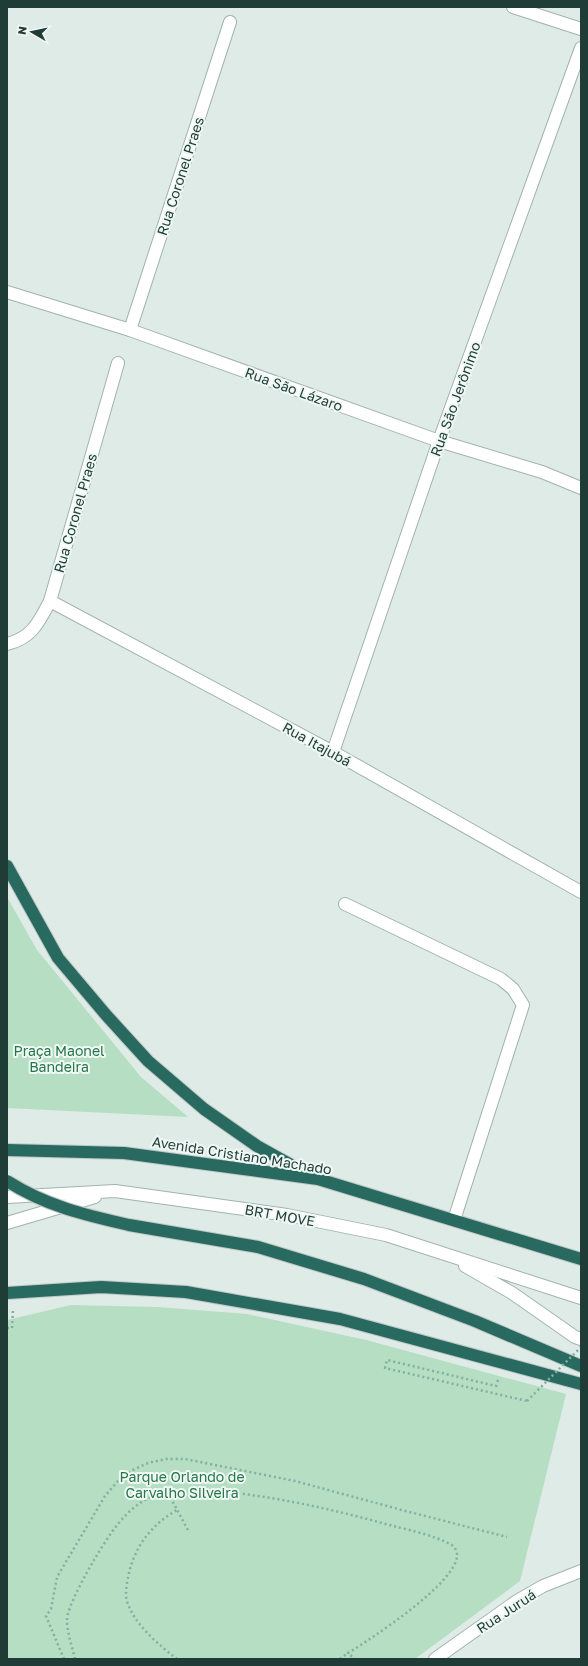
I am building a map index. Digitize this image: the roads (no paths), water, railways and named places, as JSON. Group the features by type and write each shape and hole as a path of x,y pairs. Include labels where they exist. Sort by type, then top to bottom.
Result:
{"highway":[{"path":"7,866 58,958 107,1016 148,1061 204,1109 257,1146 318,1179"},
{"name":"Avenida Cristiano Machado","path":"7,1150 124,1153 318,1179 581,1259"},
{"path":"7,1181 50,1205 80,1214 129,1225 258,1248 364,1279 476,1321 581,1366"},
{"path":"7,1293 101,1287 186,1292 340,1319 581,1384"}],"street":[{"path":"513,7 581,29"},
{"name":"Rua Coronel Praes","path":"130,330 230,22"},
{"name":"Rua São Jerônimo","path":"333,752 440,441 581,48"},
{"name":"Rua São Lázaro","path":"7,292 130,330 440,441 542,472 581,488"},
{"name":"Rua Coronel Praes","path":"7,644 21,641 37,625 50,601 118,363"},
{"name":"Rua Itajubá","path":"50,601 333,752 581,892"},
{"path":"345,904 501,979 513,989 523,1005 454,1220"},
{"name":"BRT MOVE","path":"7,1223 115,1191"},
{"name":"BRT MOVE","path":"7,1197 115,1191 287,1215 386,1235 581,1298"},
{"name":"BRT MOVE","path":"443,1254 512,1293 575,1337 581,1339"},
{"name":"Rua Juruá","path":"435,1659 517,1601 543,1586 581,1571"}],"park label":[{"name":"Praça Maonel Bandeira","path":"59,1058"},
{"name":"Parque Orlando de Carvalho Silveira","path":"182,1484"}]}
